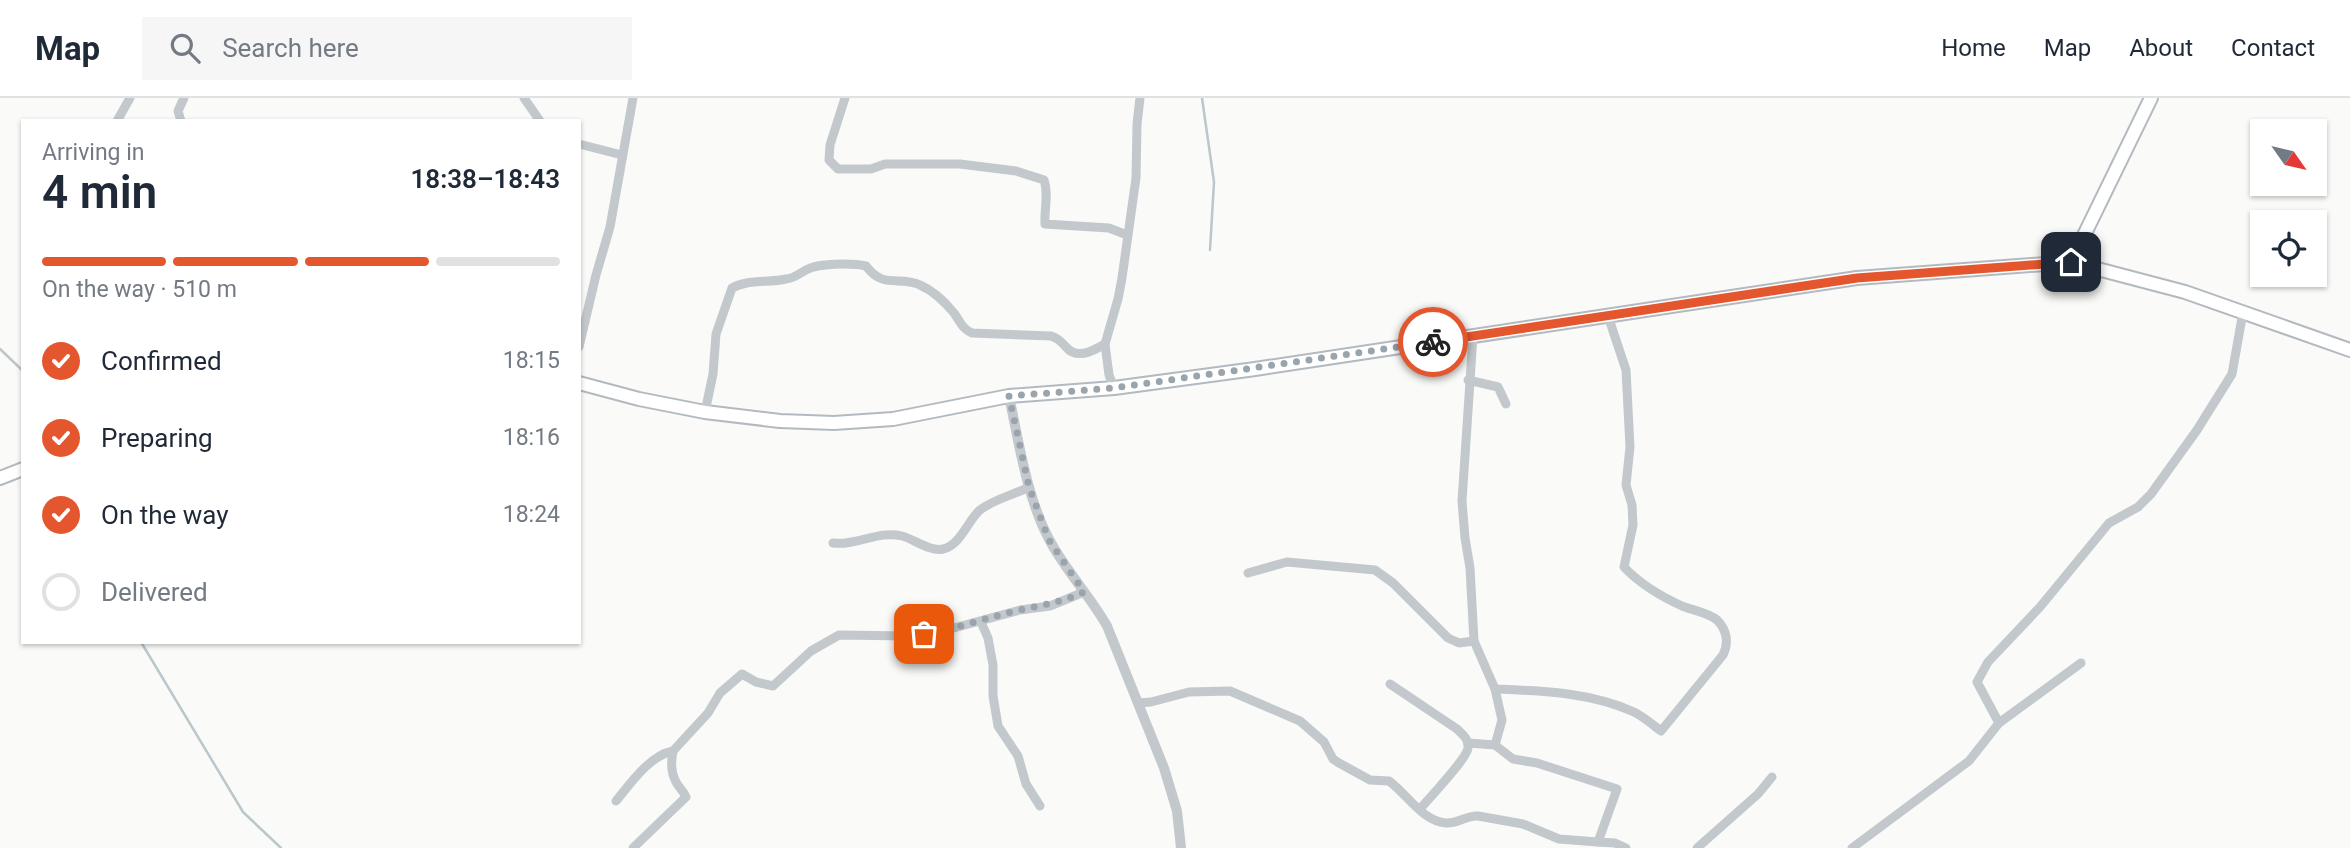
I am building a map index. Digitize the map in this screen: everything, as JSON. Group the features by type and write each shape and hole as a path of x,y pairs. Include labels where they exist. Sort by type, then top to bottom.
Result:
{"main road":[{"path":"2071,262 2151,98"},
{"path":"581,384 639,400 705,412 780,421 834,423 893,419 1009,396 1114,388 1857,278 2071,262 2185,292 2350,350"},
{"path":"0,478 21,470"}],"street":[{"path":"118,119 130,98"},
{"path":"180,119 178,110 184,98"},
{"path":"524,98 539,119"},
{"path":"581,339 610,227 633,98"},
{"path":"845,98 830,145 829,160 838,169 871,169 885,164 960,164 1016,171 1044,180 1048,190 1044,207 1045,224 1109,228 1127,235"},
{"path":"1114,388 1109,375 1105,344 1118,299 1136,178 1140,98"},
{"path":"581,145 622,155"},
{"path":"705,412 713,374 716,334 732,288 739,284 785,280 797,277 807,269 842,263 866,266 875,277 891,282 918,283 940,298 963,329 972,333 1051,336 1061,340 1072,352 1082,354 1105,344"},
{"path":"1999,723 1977,682 1988,662 2040,607 2109,523 2138,507 2151,494 2197,430 2232,374 2243,312"},
{"path":"1495,688 1563,692 1612,704 1636,713 1661,731 1700,685 1728,645 1716,620 1639,583 1624,566 1633,525 1632,505 1626,485 1630,447 1626,370 1608,316"},
{"path":"1473,336 1462,501 1470,568 1474,641 1495,688 1502,720 1495,746"},
{"path":"1468,380 1498,387 1506,404"},
{"path":"1009,396 1029,487 1049,540 1095,604 1107,626 1164,768 1177,811 1181,848"},
{"path":"833,543 850,544 868,537 901,535 935,549 944,549 953,543 981,510 1029,487"},
{"path":"1248,573 1287,562 1375,570 1393,583 1448,638 1459,643 1474,641"},
{"path":"633,848 686,797 672,773 673,751 708,713 720,693 742,674 756,682 773,686 811,651 839,635 908,636 981,622 1020,610 1050,606 1084,592"},
{"path":"981,622 988,638 993,665 993,696 998,726 1018,756 1026,784 1040,806"},
{"path":"1852,848 1969,761 1999,723 2081,663"},
{"path":"1390,684 1457,729 1466,737 1468,743 1465,755 1420,809"},
{"path":"1138,704 1189,692 1230,691 1300,721 1324,742 1333,759 1370,780 1389,781 1435,821 1444,823 1478,816 1523,824 1559,839 1615,843 1624,848"},
{"path":"1468,743 1495,746 1513,759 1537,763 1617,789 1598,842"},
{"path":"616,801 650,764 664,752 673,751"},
{"path":"1697,848 1758,794 1772,777"}],"waterway":[{"path":"1202,98 1214,182 1210,250"},
{"path":"0,349 21,369"},
{"path":"142,644 243,812 281,848"}],"way so far":[{"path":"924,634 975,624 1020,610 1050,606 1084,592 1049,540 1029,487 1009,396 1114,388 1433,342"}],"route":[{"path":"1433,342 1857,278 2071,262"}]}
